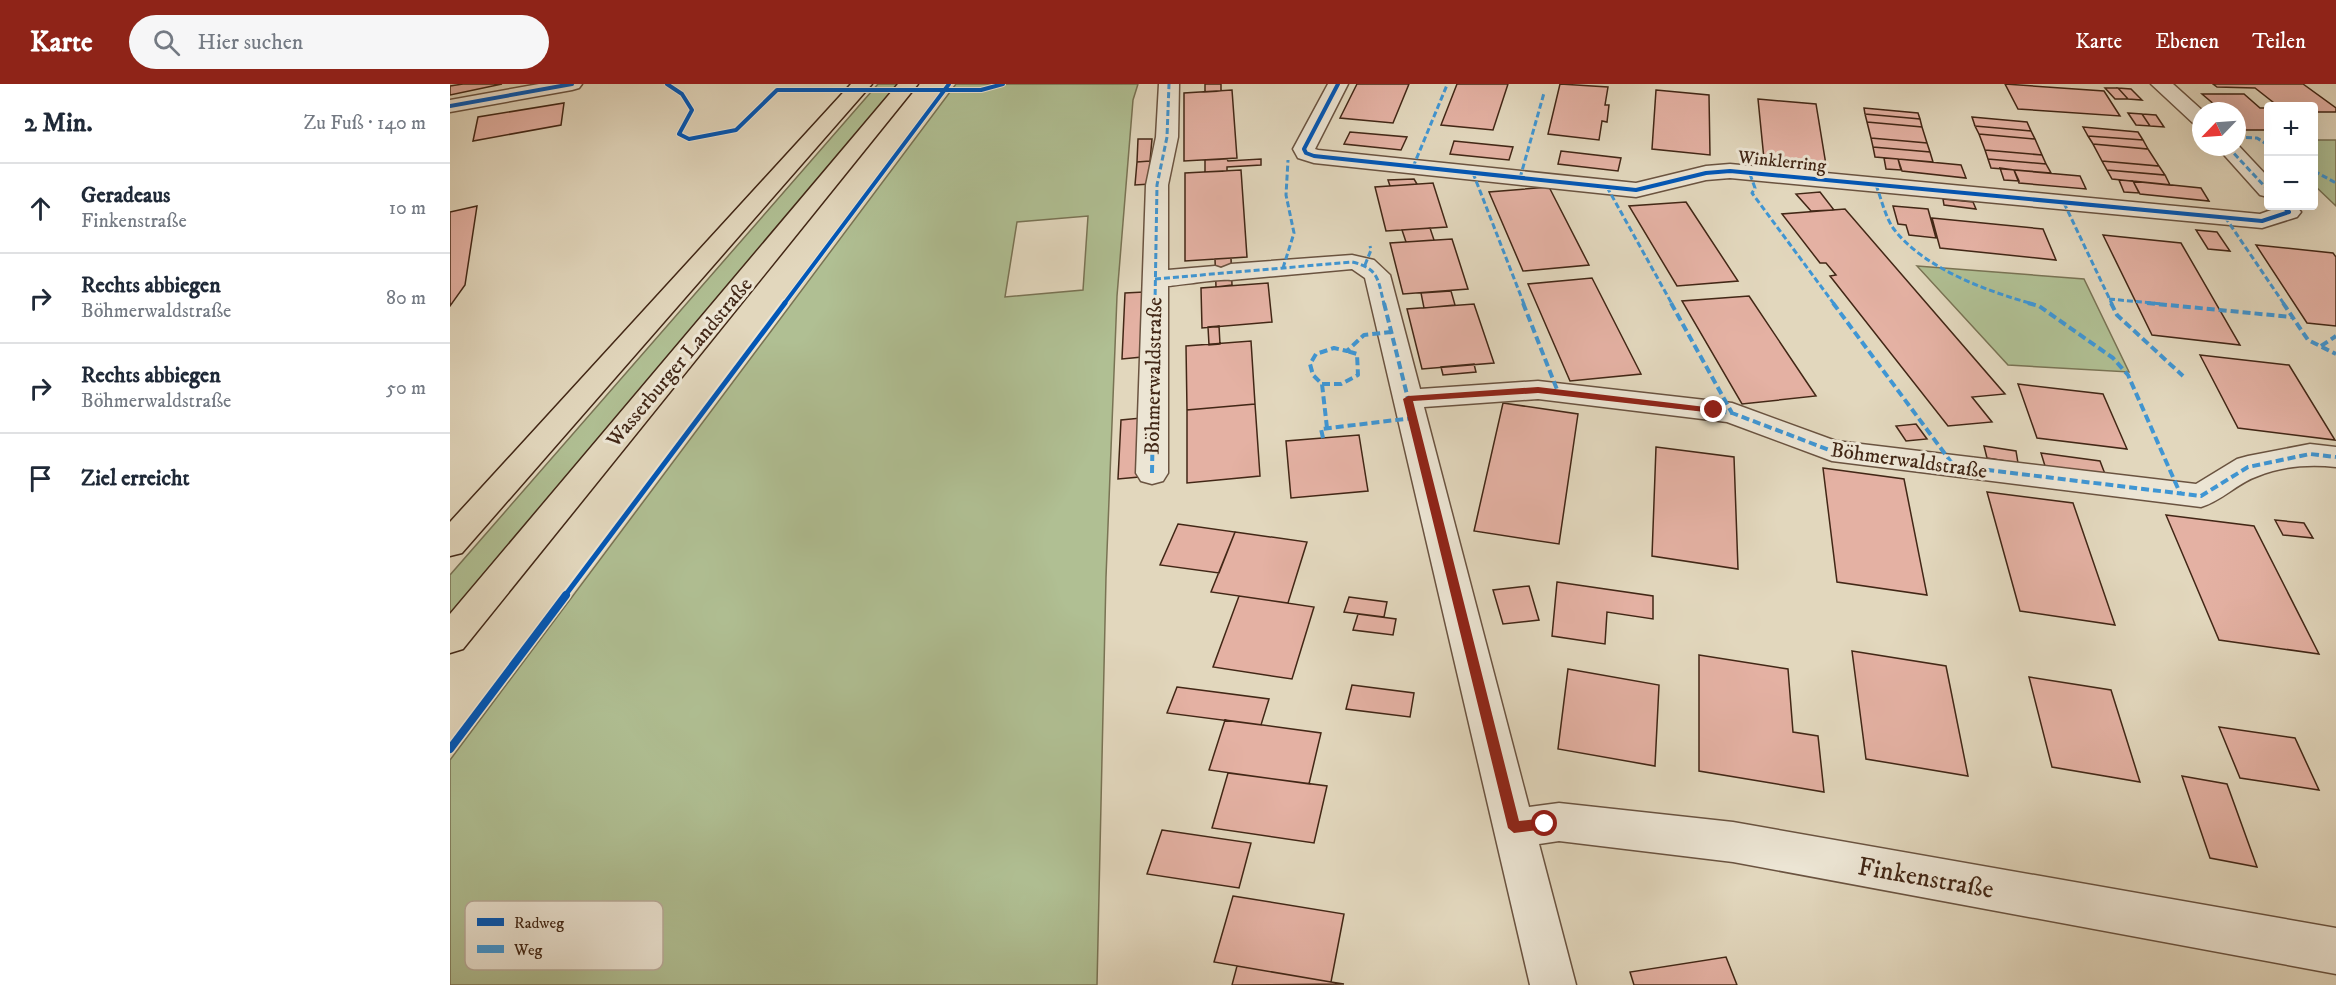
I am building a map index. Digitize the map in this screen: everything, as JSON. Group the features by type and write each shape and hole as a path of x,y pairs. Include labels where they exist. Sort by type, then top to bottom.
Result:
{"main road":[{"path":"450,544 862,84"},
{"name":"Wasserburger Landstraße","path":"450,639 908,84"}],"street":[{"path":"450,106 572,84"},
{"name":"Böhmerwaldstraße","path":"1152,473 1157,185 1167,137 1169,84"},
{"name":"Winklerring","path":"1338,84 1304,149 1306,153 1326,158 1636,190 1706,172 1730,171 2262,221 2289,212 2287,210"},
{"path":"2161,84 2192,112"},
{"path":"2236,156 2264,186"},
{"name":"Böhmerwaldstraße","path":"1155,279 1352,262 1365,265 1377,275 1553,985"},
{"name":"Böhmerwaldstraße","path":"1408,399 1538,390 1723,411 1746,416 1816,447 1832,451 2201,496 2248,467 2310,454 2336,458"},
{"name":"Finkenstraße","path":"1514,828 1559,822 1733,843 2336,951"}],"green space":[{"path":"878,84 901,84 450,626 450,575"},
{"path":"956,84 1138,84 1133,100 1117,296 1106,577 1097,985 450,985 450,760","holes":["1088,216 1083,290 1005,297 1017,222"]},
{"path":"2318,140 2336,140 2336,206 2318,189"},
{"path":"1917,266 2084,279 2129,372 2008,365"}],"building":[{"path":"502,84 450,95 450,86"},
{"path":"1205,84 1221,84 1221,91 1205,92"},
{"path":"1357,84 1409,84 1393,123 1340,118"},
{"path":"1457,84 1508,84 1493,130 1441,125"},
{"path":"1560,84 1608,87 1605,105 1609,105 1607,122 1602,121 1599,140 1548,134"},
{"path":"2005,84 2104,91 2120,116 2018,109"},
{"path":"2213,84 2303,84 2336,108 2336,112 2318,112 2318,102 2273,102 2255,88 2217,87"},
{"path":"2105,88 2118,88 2128,99 2115,99"},
{"path":"2118,88 2131,89 2142,100 2128,99"},
{"path":"1232,90 1237,158 1184,161 1184,93"},
{"path":"1656,90 1709,95 1710,155 1652,149"},
{"path":"2202,94 2244,94 2260,108 2264,108 2264,130 2246,130 2246,102 2211,102"},
{"path":"1758,99 1816,104 1826,165 1764,159"},
{"path":"564,103 561,125 473,141 478,117"},
{"path":"1864,108 1918,113 1920,119 1865,114"},
{"path":"2128,113 2142,114 2150,126 2136,125"},
{"path":"1865,114 1920,119 1922,127 1867,122"},
{"path":"2142,114 2156,115 2164,127 2150,126"},
{"path":"1972,117 2027,122 2031,131 1975,126"},
{"path":"1867,122 1922,127 1927,143 1871,138"},
{"path":"1975,126 2031,131 2035,139 1979,134"},
{"path":"2083,127 2138,132 2143,140 2088,136"},
{"path":"1350,132 1407,137 1401,150 1344,144"},
{"path":"1979,134 2035,139 2042,155 1985,150"},
{"path":"2088,136 2143,140 2148,149 2093,144"},
{"path":"1871,138 1927,143 1930,152 1873,147"},
{"path":"1138,139 1152,139 1150,161 1137,162"},
{"path":"1454,141 1513,147 1509,160 1450,154"},
{"path":"2093,144 2148,149 2159,166 2102,161"},
{"path":"1873,147 1930,152 1933,162 1875,157"},
{"path":"1985,150 2042,155 2046,164 1988,159"},
{"path":"1561,151 1621,158 1618,171 1558,164"},
{"path":"1884,158 1898,159 1901,170 1886,169"},
{"path":"1227,159 1228,161 1261,159 1261,165 1227,167 1227,171 1205,172 1205,160"},
{"path":"1898,159 1961,165 1966,178 1902,171"},
{"path":"1988,159 2046,164 2051,173 1991,168"},
{"path":"1150,161 1150,184 1135,185 1137,162"},
{"path":"2102,161 2159,166 2165,175 2107,170"},
{"path":"2000,168 2014,170 2019,181 2004,180"},
{"path":"1241,170 1247,257 1185,261 1185,173"},
{"path":"2014,170 2080,176 2086,189 2019,183"},
{"path":"2107,170 2165,175 2170,185 2112,179"},
{"path":"1414,179 1417,184 1390,186 1388,180"},
{"path":"2119,180 2133,181 2139,193 2124,192"},
{"path":"2133,181 2201,188 2209,201 2140,194"},
{"path":"1433,183 1447,227 1386,231 1375,187"},
{"path":"1549,187 1589,265 1523,271 1489,192"},
{"path":"1820,192 1834,210 1811,211 1796,194"},
{"path":"1943,199 1973,202 1976,209 1944,205"},
{"path":"1686,202 1738,281 1677,286 1629,206"},
{"path":"477,206 465,285 450,306 450,212"},
{"path":"1893,206 1928,209 1936,238 1909,235 1906,225 1898,224"},
{"path":"1845,209 2005,394 1972,397 1992,422 1948,426 1830,276 1836,275 1826,263 1820,263 1782,214"},
{"path":"1932,218 2043,229 2056,260 1940,248"},
{"path":"1430,228 1434,240 1406,242 1402,230"},
{"path":"2196,230 2217,232 2230,251 2208,249"},
{"path":"2103,235 2181,243 2240,345 2152,335"},
{"path":"1452,239 1468,289 1403,294 1390,243"},
{"path":"2256,245 2333,253 2336,257 2336,326 2307,323"},
{"path":"1231,258 1232,285 1216,287 1215,259"},
{"path":"1592,278 1641,374 1570,381 1528,284"},
{"path":"1268,283 1272,322 1202,328 1201,288"},
{"path":"1451,291 1455,305 1424,308 1421,293"},
{"path":"1144,292 1142,357 1122,359 1125,293"},
{"path":"1749,296 1816,396 1742,404 1682,301"},
{"path":"1474,304 1494,363 1422,369 1407,309"},
{"path":"1219,326 1220,344 1209,345 1208,327"},
{"path":"1251,341 1255,404 1187,410 1186,346"},
{"path":"2200,355 2289,365 2335,440 2238,428"},
{"path":"1474,364 1476,372 1443,375 1441,367"},
{"path":"2018,384 2103,394 2127,449 2037,438"},
{"path":"1503,403 1578,414 1559,544 1474,531"},
{"path":"1255,404 1260,476 1187,483 1187,410"},
{"path":"1141,418 1139,477 1118,479 1121,420"},
{"path":"1916,424 1927,439 1906,441 1896,426"},
{"path":"1359,435 1368,491 1291,498 1286,441"},
{"path":"1984,446 2016,451 2018,463 1987,458"},
{"path":"1656,447 1734,457 1738,569 1652,556"},
{"path":"2041,453 2100,461 2105,474 2045,466"},
{"path":"1823,468 1904,479 1927,595 1837,582"},
{"path":"1987,492 2073,503 2115,625 2020,611"},
{"path":"2166,515 2254,526 2319,654 2219,640"},
{"path":"2275,520 2304,523 2313,538 2283,535"},
{"path":"1178,524 1235,532 1219,573 1160,565"},
{"path":"1235,532 1307,542 1288,603 1211,592"},
{"path":"1557,582 1653,596 1653,619 1607,612 1605,644 1552,636"},
{"path":"1529,586 1539,620 1503,624 1493,590"},
{"path":"1239,596 1314,607 1292,679 1213,667"},
{"path":"1349,597 1387,602 1384,617 1344,612"},
{"path":"1358,614 1396,619 1393,635 1353,630"},
{"path":"1852,651 1946,666 1968,776 1866,759"},
{"path":"1699,655 1788,669 1793,732 1818,736 1824,792 1699,771"},
{"path":"1568,669 1659,685 1655,766 1558,749"},
{"path":"2029,677 2111,690 2140,782 2052,767"},
{"path":"1352,685 1414,693 1410,717 1346,709"},
{"path":"1177,687 1269,699 1261,725 1167,713"},
{"path":"1225,720 1321,733 1309,784 1209,770"},
{"path":"2219,727 2295,738 2319,790 2240,778"},
{"path":"1228,773 1327,786 1314,843 1212,828"},
{"path":"2182,776 2227,784 2257,867 2210,858"},
{"path":"1162,830 1251,843 1239,888 1147,874"},
{"path":"1233,896 1344,914 1331,982 1214,962"},
{"path":"1726,957 1737,985 1634,985 1630,972"},
{"path":"1237,966 1331,982 1344,984 1232,985"}],"marked path":[{"path":"1152,473 1157,185 1167,137 1169,84"},
{"path":"1413,167 1447,85"},
{"path":"1520,178 1544,93"},
{"path":"2246,137 2257,138 2264,142"},
{"path":"2236,156 2264,186"},
{"path":"1283,268 1294,233 1286,195 1288,160"},
{"path":"1473,173 1558,392"},
{"path":"2318,173 2336,183"},
{"path":"1750,174 1755,188 1752,193 1954,466"},
{"path":"1876,185 1892,226 1908,244 1927,258 1993,293 2039,306 2113,358 2128,375 2180,493"},
{"path":"1607,187 1732,413"},
{"path":"2064,203 2117,315 2183,376"},
{"path":"2225,217 2308,340 2336,354"},
{"path":"1365,265 1371,250 1370,246"},
{"path":"1155,279 1352,262 1365,265 1377,275 1443,538"},
{"path":"2109,299 2292,317"},
{"path":"1327,428 1322,384 1313,375 1310,364 1316,354 1334,348 1347,351 1364,335 1391,332"},
{"path":"2321,346 2336,336"},
{"path":"1322,384 1341,384 1358,375 1357,354 1347,351"},
{"path":"1408,399 1538,390 1732,413 1832,451 2201,496 2248,467 2310,454 2336,457"},
{"path":"1323,438 1321,429 1413,418"}],"cycle path":[{"path":"450,106 572,84"},
{"path":"667,84 682,94 692,110 679,134 689,139 736,130 777,90 981,90 1003,84"},
{"path":"450,749 949,84"},
{"path":"1338,84 1304,149 1306,153 1314,156 1636,190 1706,173 1730,171 2262,221 2289,212 2287,210"}],"route":[{"path":"1545,824 1514,828 1408,399 1538,390 1714,410"}]}
